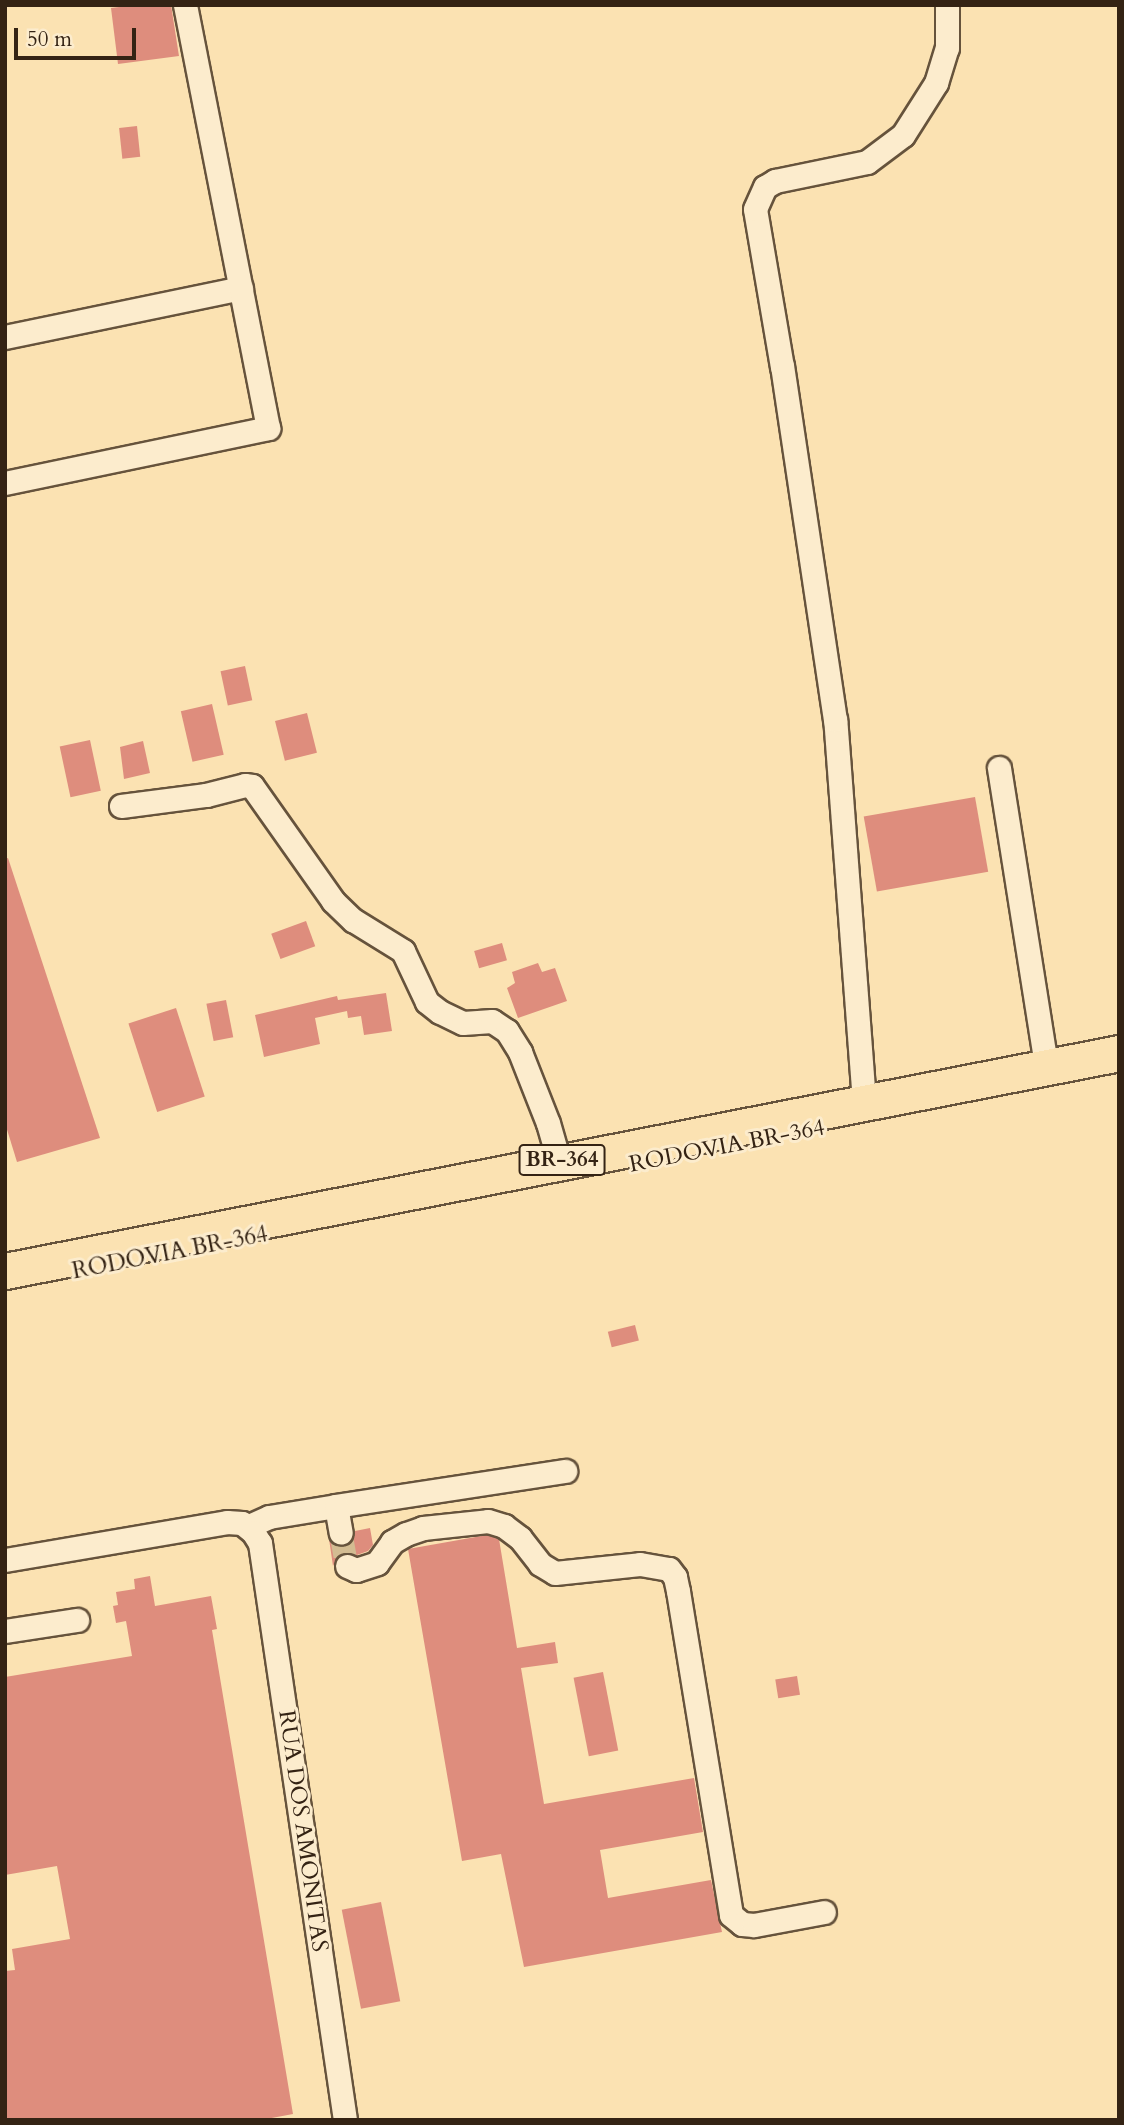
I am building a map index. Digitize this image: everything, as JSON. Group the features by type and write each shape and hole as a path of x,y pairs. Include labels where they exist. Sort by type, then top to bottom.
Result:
{"highway":[{"name":"BR-364","path":"5,1271 1119,1053"},
{"name":"RODOVIA BR-364","path":"5,1285 1119,1070"}],"street":[{"path":"5,483 268,428 185,5"},
{"path":"864,1102 835,720 782,367 755,209 765,187 775,181 867,162 903,135 936,83 947,48 947,5"},
{"path":"5,337 241,288"},
{"path":"999,768 1046,1066"},
{"path":"121,806 252,786 333,901 354,920 403,951 427,1002 440,1013 463,1023 492,1021 508,1031 520,1052 548,1123 559,1161"},
{"path":"5,1560 227,1522 254,1535 269,1517 565,1471"},
{"path":"336,1506 341,1533"},
{"path":"347,1566 356,1570 377,1563 393,1542 405,1534 423,1528 488,1521 504,1526 520,1538 540,1564 555,1573 640,1564 669,1569 675,1577 678,1591 731,1915 742,1924 754,1925 824,1912"},
{"name":"RUA DOS AMONITAS","path":"254,1535 345,2120"},
{"path":"5,1631 77,1620"}],"building":[{"path":"171,5 179,56 118,64 111,8"},
{"path":"137,126 140,157 122,159 119,128"},
{"path":"245,666 252,700 228,705 221,671"},
{"path":"212,704 224,755 193,762 181,711"},
{"path":"307,713 317,753 285,761 275,721"},
{"path":"90,740 101,791 70,797 60,746"},
{"path":"143,741 150,773 124,779 120,747"},
{"path":"975,797 988,872 877,891 864,817"},
{"path":"8,858 100,1138 17,1162 5,1123 5,859"},
{"path":"306,921 315,946 280,959 271,934"},
{"path":"502,943 507,960 479,968 474,951"},
{"path":"538,963 542,972 555,968 567,1001 518,1018 507,988 515,983 512,972"},
{"path":"386,993 392,1031 364,1035 361,1016 348,1018 347,1011 315,1018 320,1044 264,1057 255,1015 337,996 338,1000"},
{"path":"226,1000 233,1037 214,1041 206,1004"},
{"path":"176,1008 205,1096 157,1112 128,1023"},
{"path":"635,1325 639,1341 612,1347 608,1332"},
{"path":"370,1528 373,1545 368,1551 357,1555 346,1552 339,1554 333,1566 329,1539 336,1546 344,1547 354,1538 355,1531"},
{"path":"487,1535 499,1539 517,1648 555,1642 558,1663 521,1668 544,1804 694,1778 703,1832 600,1850 608,1898 711,1880 722,1932 524,1967 501,1854 462,1861 408,1549"},
{"path":"150,1576 155,1606 211,1596 217,1629 212,1630 293,2114 261,2120 5,2120 5,1971 15,1970 12,1949 70,1939 57,1866 5,1875 5,1677 132,1656 126,1621 116,1623 113,1606 118,1605 116,1592 135,1589 134,1579"},
{"path":"603,1672 618,1751 589,1756 574,1678"},
{"path":"797,1676 800,1695 778,1698 775,1679"},
{"path":"381,1902 400,2001 361,2009 342,1910"}],"tunnel":[{"path":"341,1533 347,1566"}]}
